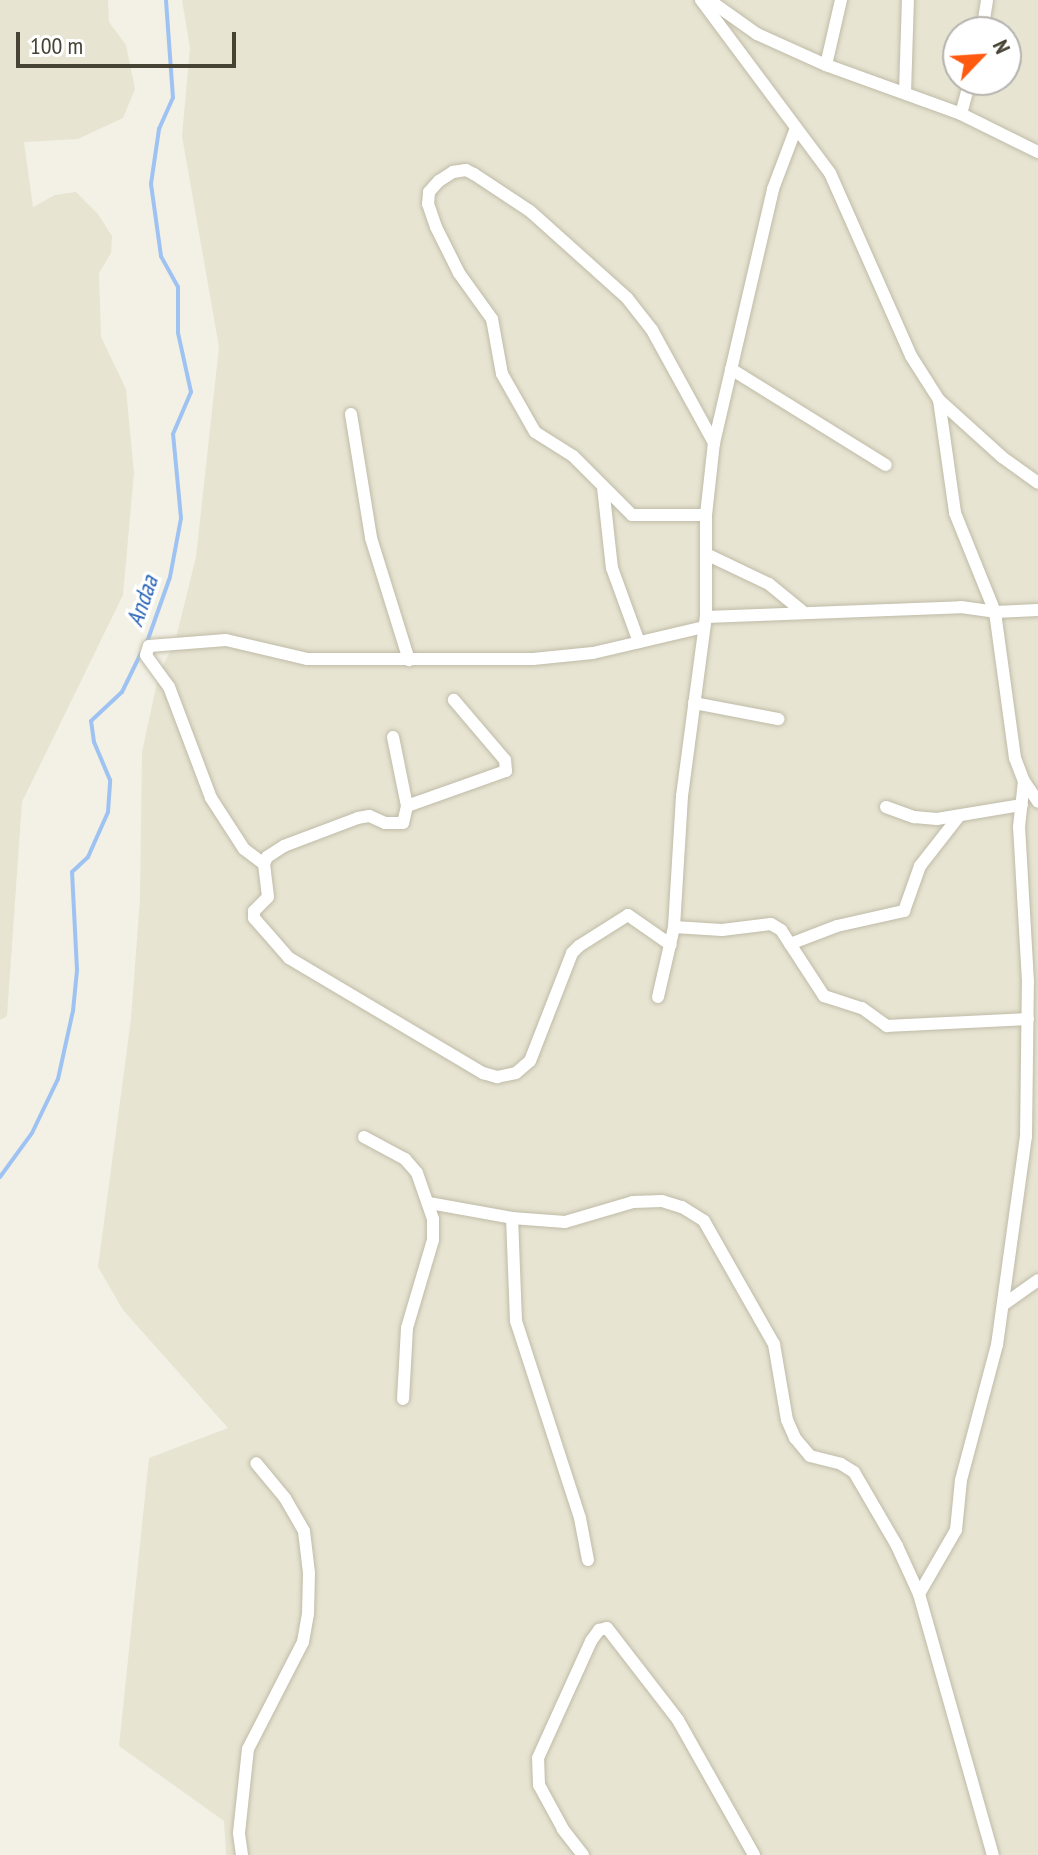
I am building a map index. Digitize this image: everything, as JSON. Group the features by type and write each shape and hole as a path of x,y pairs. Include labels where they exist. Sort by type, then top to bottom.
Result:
{"street":[{"path":"701,0 830,173 911,356 939,400 1002,457 1038,483"},
{"path":"709,0 757,34 826,65 961,114 1038,152"},
{"path":"826,65 841,0"},
{"path":"905,93 908,0"},
{"path":"961,114 966,96"},
{"path":"658,997 674,927 682,796 705,622 706,515 714,443 773,189 796,128"},
{"path":"706,515 632,515 573,456 535,432 514,400 502,374 492,319 459,273 428,204 429,192 453,172 466,170 530,211 627,298 652,330 714,443"},
{"path":"731,369 886,465"},
{"path":"939,400 955,513 995,612 1015,758 1024,781 1038,802"},
{"path":"351,414 371,538 409,660"},
{"path":"603,487 609,557 639,642"},
{"path":"706,554 769,584 802,611"},
{"path":"264,864 244,849 211,798 169,687 145,649 166,643 226,640 307,659 533,659 593,653 705,622 802,611 961,607 995,612 1038,610"},
{"path":"407,806 506,771 505,760 454,700"},
{"path":"694,703 778,719"},
{"path":"393,737 407,806 403,823 385,823 369,816 358,818 272,851 264,864 268,897 254,911 254,918 289,958 483,1073 497,1077 516,1073 530,1061 572,953 579,946 628,915 671,945"},
{"path":"919,1594 956,1530 961,1480 997,1345 1026,1137 1028,1019 1033,980 1019,827 1024,781"},
{"path":"886,807 914,817 959,816 1022,805"},
{"path":"790,944 837,926 904,911 920,866 959,816"},
{"path":"674,927 722,930 771,924 781,930 824,996 862,1008 887,1026 1028,1019"},
{"path":"364,1137 405,1159 417,1173 429,1203 433,1240 407,1328 403,1399"},
{"path":"429,1203 512,1218 565,1222 633,1202 662,1201 682,1207 704,1221 732,1265 774,1344 787,1420 795,1438 810,1456 841,1464 854,1472 919,1594 993,1855"},
{"path":"512,1218 516,1321 580,1518 588,1560"},
{"path":"1003,1305 1038,1280"},
{"path":"242,1855 239,1833 248,1749 303,1642 308,1614 309,1573 304,1531 285,1498 256,1463"},
{"path":"583,1855 563,1829 539,1785 538,1758 591,1641 599,1630 607,1628 678,1720 754,1855"}],"shaded area":[{"path":"0,0 108,0 109,22 126,45 135,89 123,118 78,139 24,142 33,207 55,195 76,192 98,214 112,236 111,253 99,273 101,337 126,389 134,473 123,595 22,802 7,1016 0,1020"},
{"path":"182,0 1038,0 1038,1855 226,1855 224,1821 119,1746 149,1458 228,1428 123,1310 98,1267 131,1019 140,899 142,752 159,673 175,642 196,557 219,347 182,136 190,48"}],"waterway":[{"name":"Andaa","path":"147,642 170,577 181,518 173,434 191,392 178,333 178,287 161,256 151,184 159,129 173,98 166,0"},
{"name":"Andaa","path":"0,1177 32,1133 58,1079 73,1011 77,970 72,872 88,857 108,812 110,780 94,742 91,721 122,692 141,653"}]}
